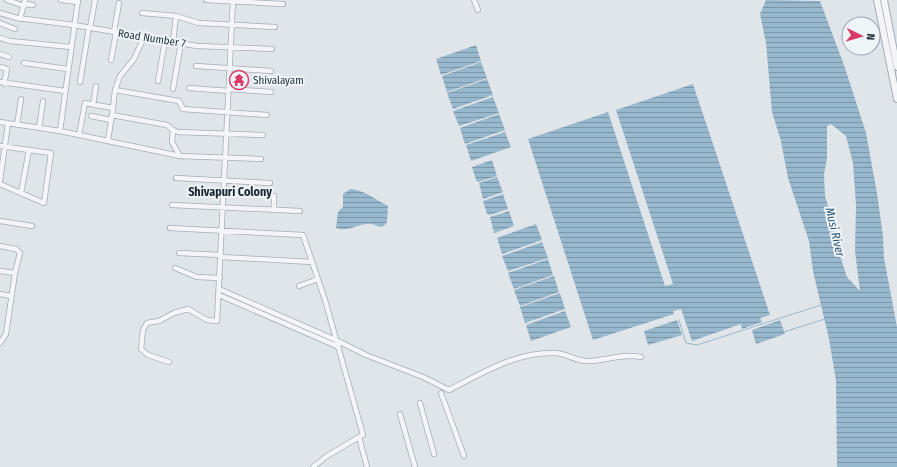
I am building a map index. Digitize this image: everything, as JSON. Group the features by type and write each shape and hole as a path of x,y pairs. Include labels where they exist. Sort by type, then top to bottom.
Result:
{"street":[{"path":"7,0 33,5"},
{"path":"60,131 77,1 61,0"},
{"path":"80,82 95,0"},
{"path":"206,0 283,4"},
{"path":"474,0 478,10"},
{"path":"877,0 897,99"},
{"path":"884,0 897,67"},
{"path":"169,362 148,355 141,350 145,325 188,310 208,320 217,321 233,1"},
{"path":"20,19 25,3"},
{"path":"111,60 119,3"},
{"name":"Road Number 7","path":"0,13 20,19 74,24 165,41 231,48 272,49"},
{"path":"142,13 176,16 199,23 275,27"},
{"path":"173,42 176,16"},
{"path":"0,23 15,29"},
{"path":"108,140 115,90 120,76 134,59 144,37"},
{"path":"0,38 10,41 71,47"},
{"path":"158,81 165,41"},
{"path":"173,89 181,43"},
{"path":"0,54 9,57"},
{"path":"24,64 68,69"},
{"path":"196,66 271,71"},
{"path":"0,67 7,69 2,83 65,91"},
{"path":"93,105 96,86"},
{"path":"189,88 271,92"},
{"path":"115,90 179,101 183,109 267,115"},
{"path":"17,125 21,99"},
{"path":"39,128 43,101"},
{"path":"79,135 85,103 113,108"},
{"path":"91,116 111,117 167,125 172,130 262,135"},
{"path":"0,122 108,140 180,156 261,159"},
{"path":"2,146 51,153 45,201 42,203 0,183 2,146 8,123"},
{"path":"172,130 172,142 180,156"},
{"path":"21,193 29,150"},
{"path":"176,178 270,183"},
{"path":"274,196 274,210"},
{"path":"172,205 300,211"},
{"path":"0,221 32,226"},
{"path":"170,228 303,235 338,341 363,435 327,456 313,467"},
{"path":"0,246 18,250 20,252 11,296 6,334 0,343"},
{"path":"179,253 312,262"},
{"path":"175,268 197,277 220,278"},
{"path":"0,271 15,273"},
{"path":"299,286 318,279"},
{"path":"219,292 339,347"},
{"path":"0,294 11,296"},
{"path":"276,317 338,341 366,355 423,377 448,390 511,359 523,356 543,353 564,353 583,361 617,358 628,355 641,357"},
{"path":"441,393 464,456"},
{"path":"420,403 434,454"},
{"path":"400,414 415,467"},
{"path":"359,437 368,467"}],"water":[{"name":"Musi River","path":"766,0 820,1 845,68 866,133 877,193 883,236 884,258 897,327 897,467 837,467 836,381 829,339 813,271 809,241 788,178 781,141 772,112 766,43 760,14","holes":["831,124 846,136 853,163 856,205 855,251 860,291 847,277 842,262 835,228 825,196 824,174 827,158 827,126"]},
{"path":"476,45 481,61 441,75 436,59"},
{"path":"481,62 487,78 447,92 442,76"},
{"path":"487,79 493,95 453,109 447,93"},
{"path":"693,84 770,315 760,318 762,322 742,329 741,324 692,341 681,309 673,311 674,314 593,340 528,139 608,112 665,286 673,284 616,110"},
{"path":"493,97 499,113 459,126 453,111"},
{"path":"499,114 505,130 465,144 460,128"},
{"path":"505,132 511,147 471,161 466,145"},
{"path":"492,160 497,176 478,182 472,167"},
{"path":"497,177 503,192 483,199 479,183"},
{"path":"350,189 365,193 388,206 387,222 384,226 379,227 374,224 368,224 347,229 336,228 338,212 343,207 343,194"},
{"path":"503,194 508,209 490,215 487,214 483,201"},
{"path":"509,211 514,226 494,233 490,217"},
{"path":"536,224 542,240 502,254 497,238"},
{"path":"542,242 548,258 508,271 502,256"},
{"path":"548,259 553,275 514,289 508,273"},
{"path":"554,276 559,292 520,306 514,290"},
{"path":"560,293 565,309 525,323 520,307"},
{"path":"565,311 571,327 531,341 526,325"},
{"path":"677,320 682,335 648,345 644,331"},
{"path":"780,320 785,334 756,344 752,330"}],"waterway":[{"path":"679,320 686,343 697,345 821,305"},
{"path":"784,332 825,319"}],"place":[{"name":"Shivalayam","path":"239,80"}],"district":[{"name":"Shivapuri Colony","path":"230,192"}]}
